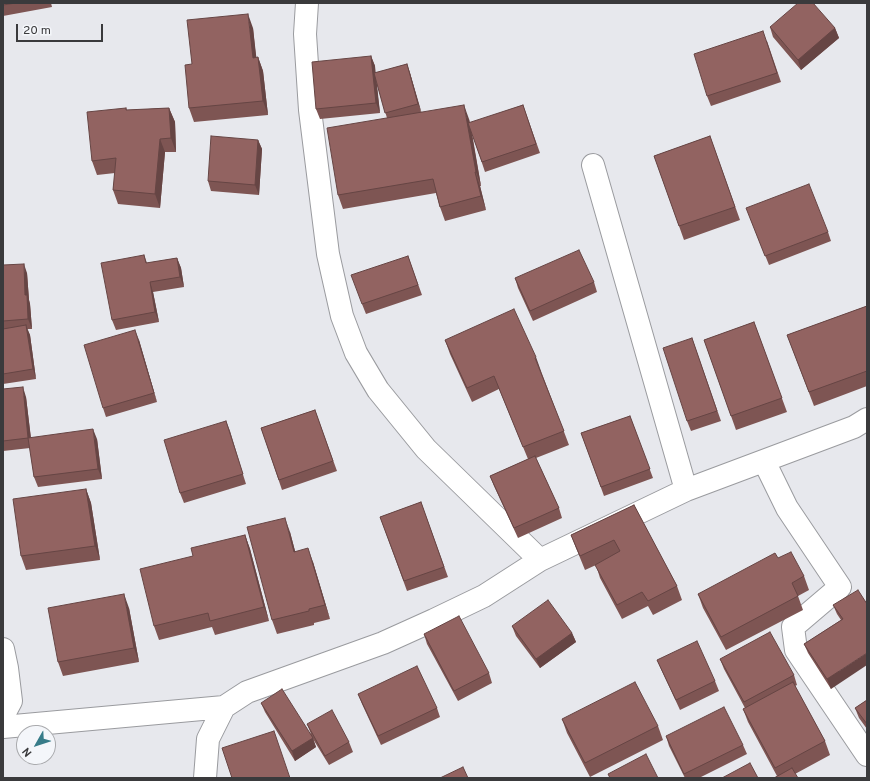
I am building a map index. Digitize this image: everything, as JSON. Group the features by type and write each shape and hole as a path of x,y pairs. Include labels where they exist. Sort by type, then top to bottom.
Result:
{"street":[{"path":"307,3 305,34 310,110 328,254 342,316 356,353 378,390 426,449 540,560"},
{"path":"594,165 686,490"},
{"path":"3,728 224,707 247,692 384,643 434,620 484,596 540,560 686,490 854,427 867,419"},
{"path":"764,460 787,508 840,587 793,627 796,650 867,755"},
{"path":"3,649 11,701 3,716"},
{"path":"205,778 208,739 224,707"}],"building":[{"path":"3,3 16,3 3,5"},
{"path":"798,3 813,3 835,28 798,60 770,27"},
{"path":"248,14 253,58 258,57 263,101 189,108 185,65 192,64 187,20"},
{"path":"763,31 777,73 707,96 694,54"},
{"path":"371,56 376,103 316,109 312,62"},
{"path":"407,64 418,104 385,113 374,73"},
{"path":"464,105 475,172 481,196 440,207 433,179 338,195 327,128"},
{"path":"523,105 536,144 482,162 468,123"},
{"path":"126,108 126,110 169,108 171,138 160,139 155,194 113,190 116,158 92,161 87,112"},
{"path":"211,136 258,140 255,185 208,181"},
{"path":"710,136 735,207 679,226 654,156"},
{"path":"809,184 828,232 765,256 746,208"},
{"path":"579,250 594,282 530,311 515,278"},
{"path":"144,255 146,263 177,258 180,277 150,282 155,312 112,320 101,263"},
{"path":"408,256 418,285 362,304 351,275"},
{"path":"24,264 25,295 27,295 28,319 3,321 3,265"},
{"path":"867,306 867,371 809,392 787,335"},
{"path":"514,309 536,357 535,358 564,431 523,447 494,376 467,388 445,340"},
{"path":"754,322 782,398 731,416 704,340"},
{"path":"26,325 33,369 3,374 3,329"},
{"path":"135,330 154,393 103,408 84,345"},
{"path":"692,338 717,411 687,421 663,348"},
{"path":"23,387 28,438 3,441 3,389"},
{"path":"315,410 333,461 279,480 261,428"},
{"path":"630,416 650,469 601,487 581,433"},
{"path":"226,421 243,474 180,493 164,440"},
{"path":"93,429 98,469 34,477 28,438"},
{"path":"535,456 559,508 514,528 490,476"},
{"path":"86,489 95,546 21,556 13,499"},
{"path":"421,502 444,567 404,581 380,517"},
{"path":"634,505 677,586 648,601 642,592 617,605 595,565 620,551 614,540 580,556 571,535"},
{"path":"285,518 294,552 308,548 325,605 309,609 309,611 272,620 247,527"},
{"path":"245,535 264,607 210,621 208,613 154,626 140,569 193,556 191,548"},
{"path":"791,552 804,576 792,583 798,596 721,637 698,594 775,553 778,558"},
{"path":"858,590 867,604 867,653 827,679 804,644 843,619 833,605"},
{"path":"124,594 134,648 58,662 48,608"},
{"path":"548,600 572,633 536,659 512,626"},
{"path":"459,616 489,673 454,691 424,634"},
{"path":"770,632 794,675 744,702 720,659"},
{"path":"697,641 715,681 676,700 657,660"},
{"path":"417,666 437,708 378,736 358,694"},
{"path":"635,682 658,726 585,763 562,719"},
{"path":"793,682 825,741 775,768 743,709"},
{"path":"282,689 313,738 292,751 261,703"},
{"path":"867,700 867,724 855,708"},
{"path":"724,707 743,745 684,774 666,736"},
{"path":"332,710 349,742 325,756 307,724"},
{"path":"274,731 290,778 232,778 222,748"},
{"path":"646,754 658,778 610,778 608,774"},
{"path":"750,763 758,778 722,778"},
{"path":"463,767 468,778 440,778"},
{"path":"792,768 798,778 774,778"}]}
